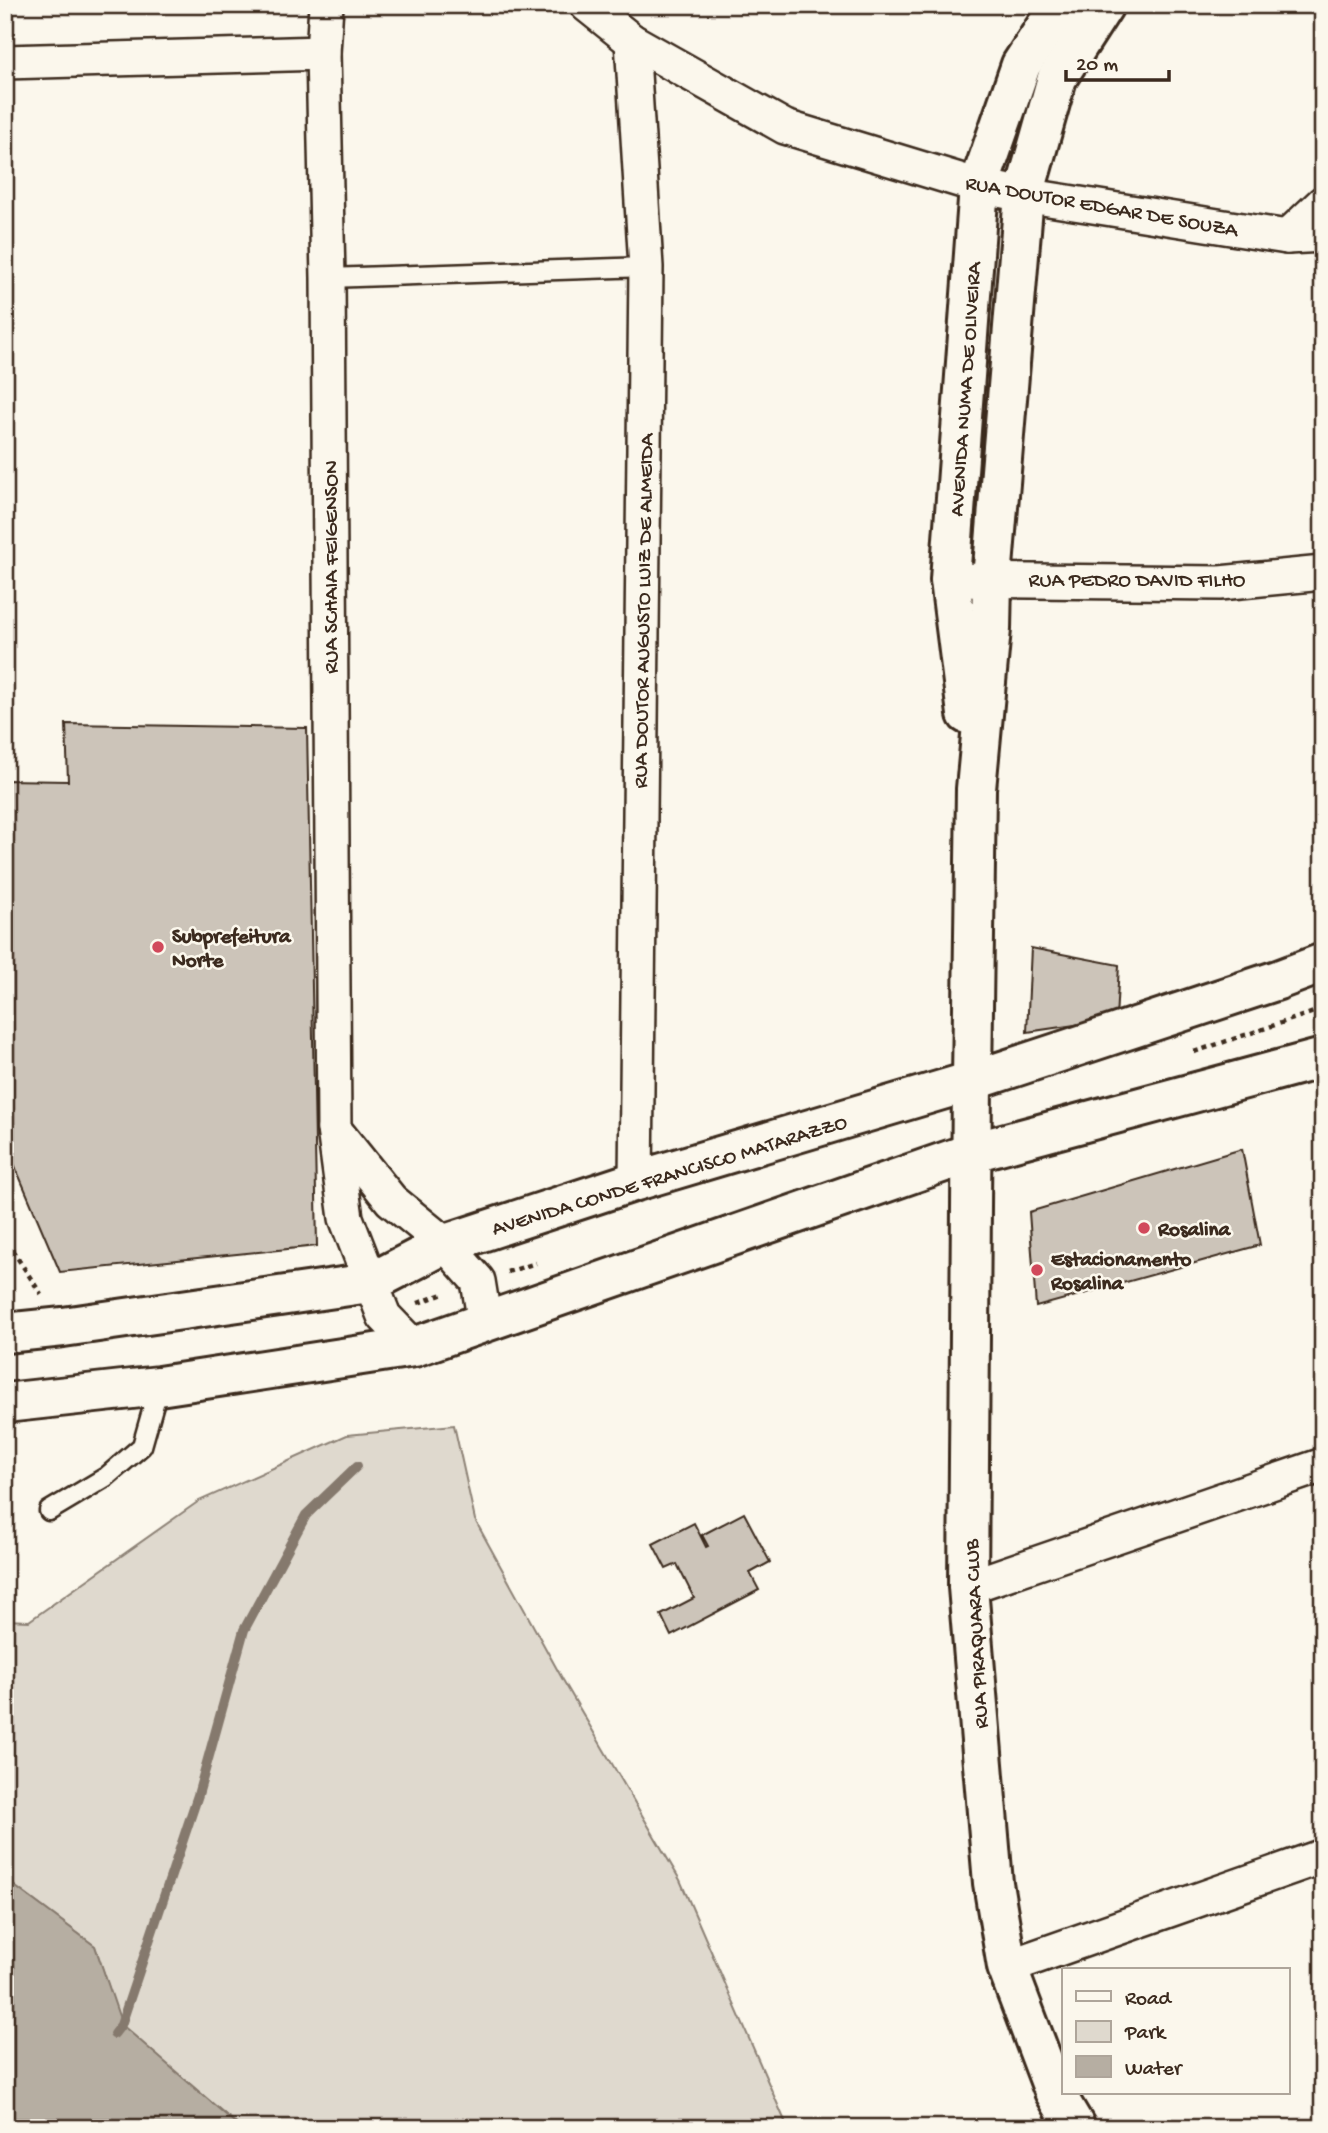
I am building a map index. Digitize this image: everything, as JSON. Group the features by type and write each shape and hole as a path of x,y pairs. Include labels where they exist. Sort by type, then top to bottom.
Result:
{"main road":[{"name":"AVENIDA NUMA DE OLIVEIRA","path":"976,789 950,580 979,186 1021,65 1059,5"},
{"name":"AVENIDA NUMA DE OLIVEIRA","path":"972,1081 976,789 1024,195 1057,78 1104,5"},
{"name":"AVENIDA CONDE FRANCISCO MATARAZZO","path":"5,1334 370,1283 445,1244 636,1181 972,1081 1323,963"},
{"path":"5,1403 159,1386 414,1348 973,1152 1323,1058"},
{"name":"RUA PIRAQUARA CLUB","path":"972,1081 968,1587 993,1884 1007,1967 1054,2091 1076,2128"}],"street":[{"name":"RUA SCHAIA FEIGENSON","path":"326,5 323,53 328,278 334,1129 346,1218 384,1316 414,1348"},
{"name":"RUA DOUTOR EDGAR DE SOUZA","path":"587,5 632,41 785,127 979,186 1287,237 1323,235"},
{"name":"RUA DOUTOR AUGUSTO LUIZ DE ALMEIDA","path":"632,41 646,267 636,1181"},
{"path":"5,62 323,53"},
{"path":"1287,237 1323,203"},
{"name":"RUA PEDRO DAVID FILHO","path":"950,580 1220,583 1323,573"},
{"path":"334,1129 391,1200 445,1244 478,1281 485,1324"},
{"path":"968,1587 1323,1465"},
{"path":"1007,1967 1323,1856"}],"lane":[{"path":"328,278 646,267"},
{"path":"49,1511 106,1478 142,1446 159,1386"}],"path":[{"path":"5,1246 9,1245 63,1327"}],"green space":[{"path":"454,1425 475,1520 563,1680 680,1880 788,2128 241,2128 121,2025 95,1946 5,1879 5,1620 29,1621 199,1501 347,1435"}],"water":[{"path":"5,1879 95,1946 122,2025 241,2128 5,2128"}],"building":[{"name":"Subprefeitura Norte","path":"66,724 307,728 317,1246 60,1272 14,1164 5,1114 5,780 68,781"},
{"path":"1031,948 1119,965 1116,1019 1027,1032"},
{"name":"Rosalina","path":"1242,1149 1260,1245 1036,1307 1029,1212"},
{"path":"744,1513 770,1562 750,1573 759,1590 671,1636 661,1615 694,1598 677,1564 666,1569 653,1544 694,1523 706,1547 708,1546 702,1535"}],"waterway":[{"path":"114,2034 121,2025 198,1795 244,1630 306,1515 357,1466"}],"place":[{"name":"Subprefeitura Norte","path":"158,947"},
{"name":"Rosalina","path":"1144,1228"},
{"name":"Estacionamento Rosalina","path":"1037,1270"}]}
